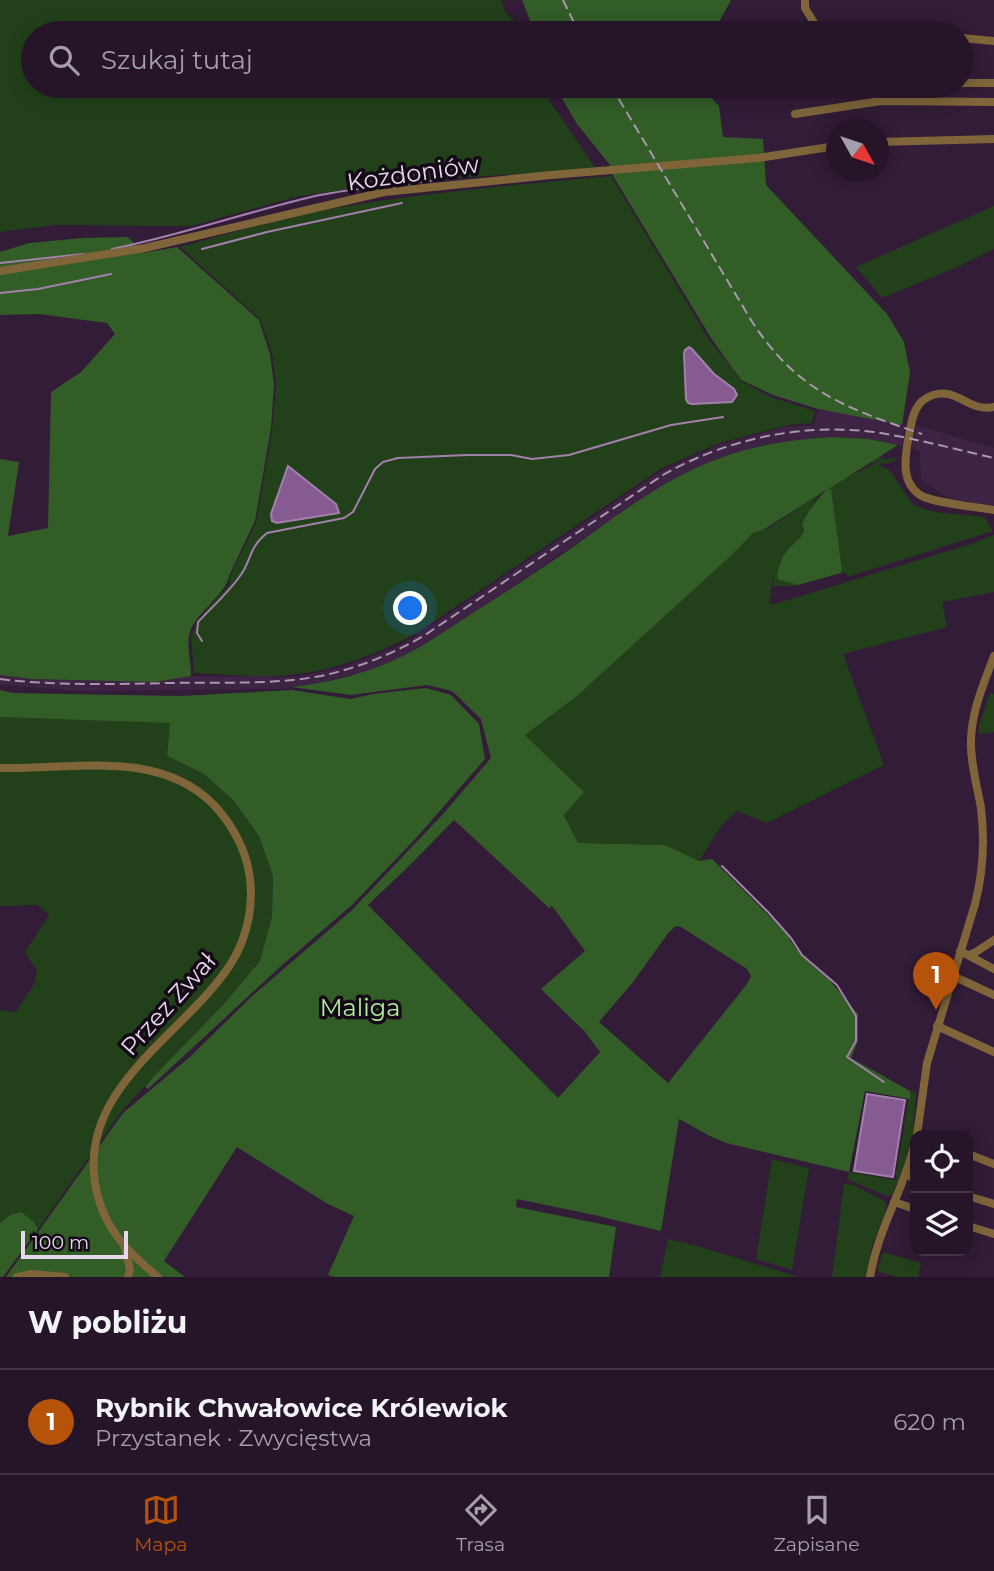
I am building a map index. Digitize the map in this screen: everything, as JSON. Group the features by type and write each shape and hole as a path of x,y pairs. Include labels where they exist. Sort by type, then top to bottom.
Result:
{"street":[{"path":"805,0 805,8 813,21"},
{"path":"973,39 994,41"},
{"path":"973,83 994,83"},
{"path":"795,114 881,101 994,102"},
{"path":"889,142 994,139"},
{"name":"Kożdoniów","path":"0,271 145,248 384,192 758,158 826,148"},
{"path":"994,407 976,407 959,397 947,394 928,397 913,415 905,457 908,481 920,495 929,499 994,510"},
{"path":"918,1130 927,1063 977,895 983,855 982,825 972,762 971,732 978,701 994,656"},
{"name":"Przez Zwał","path":"0,768 122,766 166,774 198,792 220,812 237,838 247,862 251,888 250,911 244,935 232,963 211,990 121,1086 100,1124 94,1158 95,1180 103,1213 122,1244 152,1275"},
{"path":"969,955 994,940"},
{"path":"960,951 994,969"},
{"path":"953,976 994,995"},
{"path":"937,1026 994,1052"},
{"path":"973,1156 994,1164"},
{"path":"870,1277 879,1238 910,1160"},
{"path":"906,1174 910,1176"},
{"path":"973,1198 994,1205"},
{"path":"894,1202 910,1207"},
{"path":"973,1228 994,1234"},
{"path":"122,1244 130,1269 128,1277"},
{"path":"17,1277 32,1274 65,1277"}],"shaded area":[{"path":"692,320 717,351 734,365 905,424 902,446 868,439 833,437 767,444 722,457 653,491 483,607 405,656 361,673 312,685 278,689 80,691 0,685 0,675 31,679 155,682 191,676 296,677 340,668 394,648 416,636 663,470 721,444 785,427 814,425 818,409 773,395 743,379 721,362"},
{"path":"689,347 714,374 734,389 737,395 732,402 688,403 684,353"},
{"path":"915,425 994,448 994,506 948,498 921,480 920,451 912,448"},
{"path":"288,466 336,504 339,513 277,523 272,521 271,514"},
{"path":"867,1094 905,1100 893,1177 854,1171"}],"green space":[{"path":"0,0 501,0 506,13 514,21 21,21 21,98 548,98 596,169 409,181 299,196 191,226 56,225 0,232"},
{"path":"522,0 731,0 720,21 530,21"},
{"path":"562,98 711,98 719,106 723,137 763,139 766,185 887,314 904,342 910,373 902,425 818,409 773,395 741,380 711,338 613,176 610,165 577,124"},
{"path":"611,176 708,338 741,381 773,398 815,411 812,423 788,425 719,443 662,468 415,634 373,654 313,672 259,676 194,673 191,635 206,610 230,584 230,576 256,523 272,432 276,384 272,353 260,319 180,247 319,211 391,199"},
{"path":"994,206 994,249 957,267 882,298 856,267"},
{"path":"128,237 143,253 177,247 259,320 270,354 274,384 271,428 255,521 227,583 191,628 191,676 155,682 31,679 0,675 0,459 19,462 8,536 48,528 51,392 81,372 115,334 107,323 39,314 0,315 0,252 29,243"},
{"name":"Maliga","path":"833,437 868,439 898,445 827,490 831,489 841,573 798,585 777,577 784,555 799,539 804,531 802,524 809,511 826,490 763,530 753,533 577,696 525,735 584,792 564,815 578,843 665,845 699,861 712,859 787,934 806,959 830,979 858,1014 858,1041 851,1058 910,1091 910,1099 865,1091 849,1172 726,1143 679,1119 661,1231 517,1199 516,1207 616,1227 609,1277 335,1277 328,1275 354,1216 326,1203 237,1147 164,1261 185,1277 6,1277 123,1113 191,1056 251,997 352,910 443,814 491,758 481,719 452,691 427,685 351,695 291,687 348,676 409,653 543,567 645,496 683,474 737,452 764,445","holes":["454,820 549,908 552,906 585,951 541,989 585,1032 600,1052 558,1098 368,905","676,926 747,969 751,976 668,1083 599,1022"]},
{"path":"877,457 885,458 828,486 816,498 798,524 812,504 831,485 882,460 893,458 897,460 878,464 890,471 913,505 934,512 984,517 993,531 847,577 846,573 841,573 831,490 827,491 809,511 802,524 804,531 788,549 779,566 779,580 798,585 773,586 774,576 769,603 775,604 994,535 994,592 942,602 947,627 843,654 884,765 767,823 737,811 721,826 699,861 665,845 578,843 564,814 584,792 525,735 577,696 753,533 769,528 827,485 840,477 872,463"},
{"path":"426,688 451,695 479,724 485,759 418,836 352,905 281,966 148,1089 145,1087 224,1004 260,961 272,916 273,876 259,836 234,801 204,774 167,756 170,723 0,717 0,690 12,693 180,696 292,690 350,699"},
{"path":"990,693 994,694 994,732 979,734 979,726"},
{"path":"0,717 170,722 167,756 204,774 234,801 259,836 273,876 272,916 260,961 224,1004 121,1112 38,1229 33,1221 10,1215 0,1223 0,1010 16,1012 34,984 37,971 25,952 49,915 38,905 0,906"},
{"path":"910,1091 916,1092 913,1130 910,1130 910,1144 892,1195 887,1196 847,1179 849,1172 895,1180"},
{"path":"772,1159 809,1168 792,1270 756,1259"},
{"path":"844,1184 854,1185 886,1202 886,1210 872,1246 866,1277 832,1277"},
{"path":"21,1212 33,1221 38,1229 3,1277 0,1277 0,1223 10,1215"},
{"path":"668,1239 697,1246 798,1277 660,1277"},
{"path":"883,1252 921,1263 918,1277 897,1277 877,1271"}],"waterway":[{"path":"112,249 315,196 443,179"},
{"path":"202,249 402,203"},
{"path":"0,263 83,254"},
{"path":"0,293 38,289 111,274"},
{"path":"202,641 197,633 198,622 235,582 261,538 267,533 344,518 353,512 375,469 383,462 398,458 467,455 511,455 532,459 569,455 671,425 723,417"},
{"path":"722,866 768,912 802,955 837,985 856,1016 856,1041 847,1057 884,1082"}],"railway":[{"path":"563,0 573,21"},
{"path":"618,98 751,320 786,365 825,394 870,415 922,434"},
{"path":"0,679 86,684 284,681 321,676 362,665 425,635 663,475 687,462 738,443 792,432 847,430 919,440 994,458"}],"place":[{"name":"Rybnik Chwałowice Królewiok","path":"936,1010"}]}
